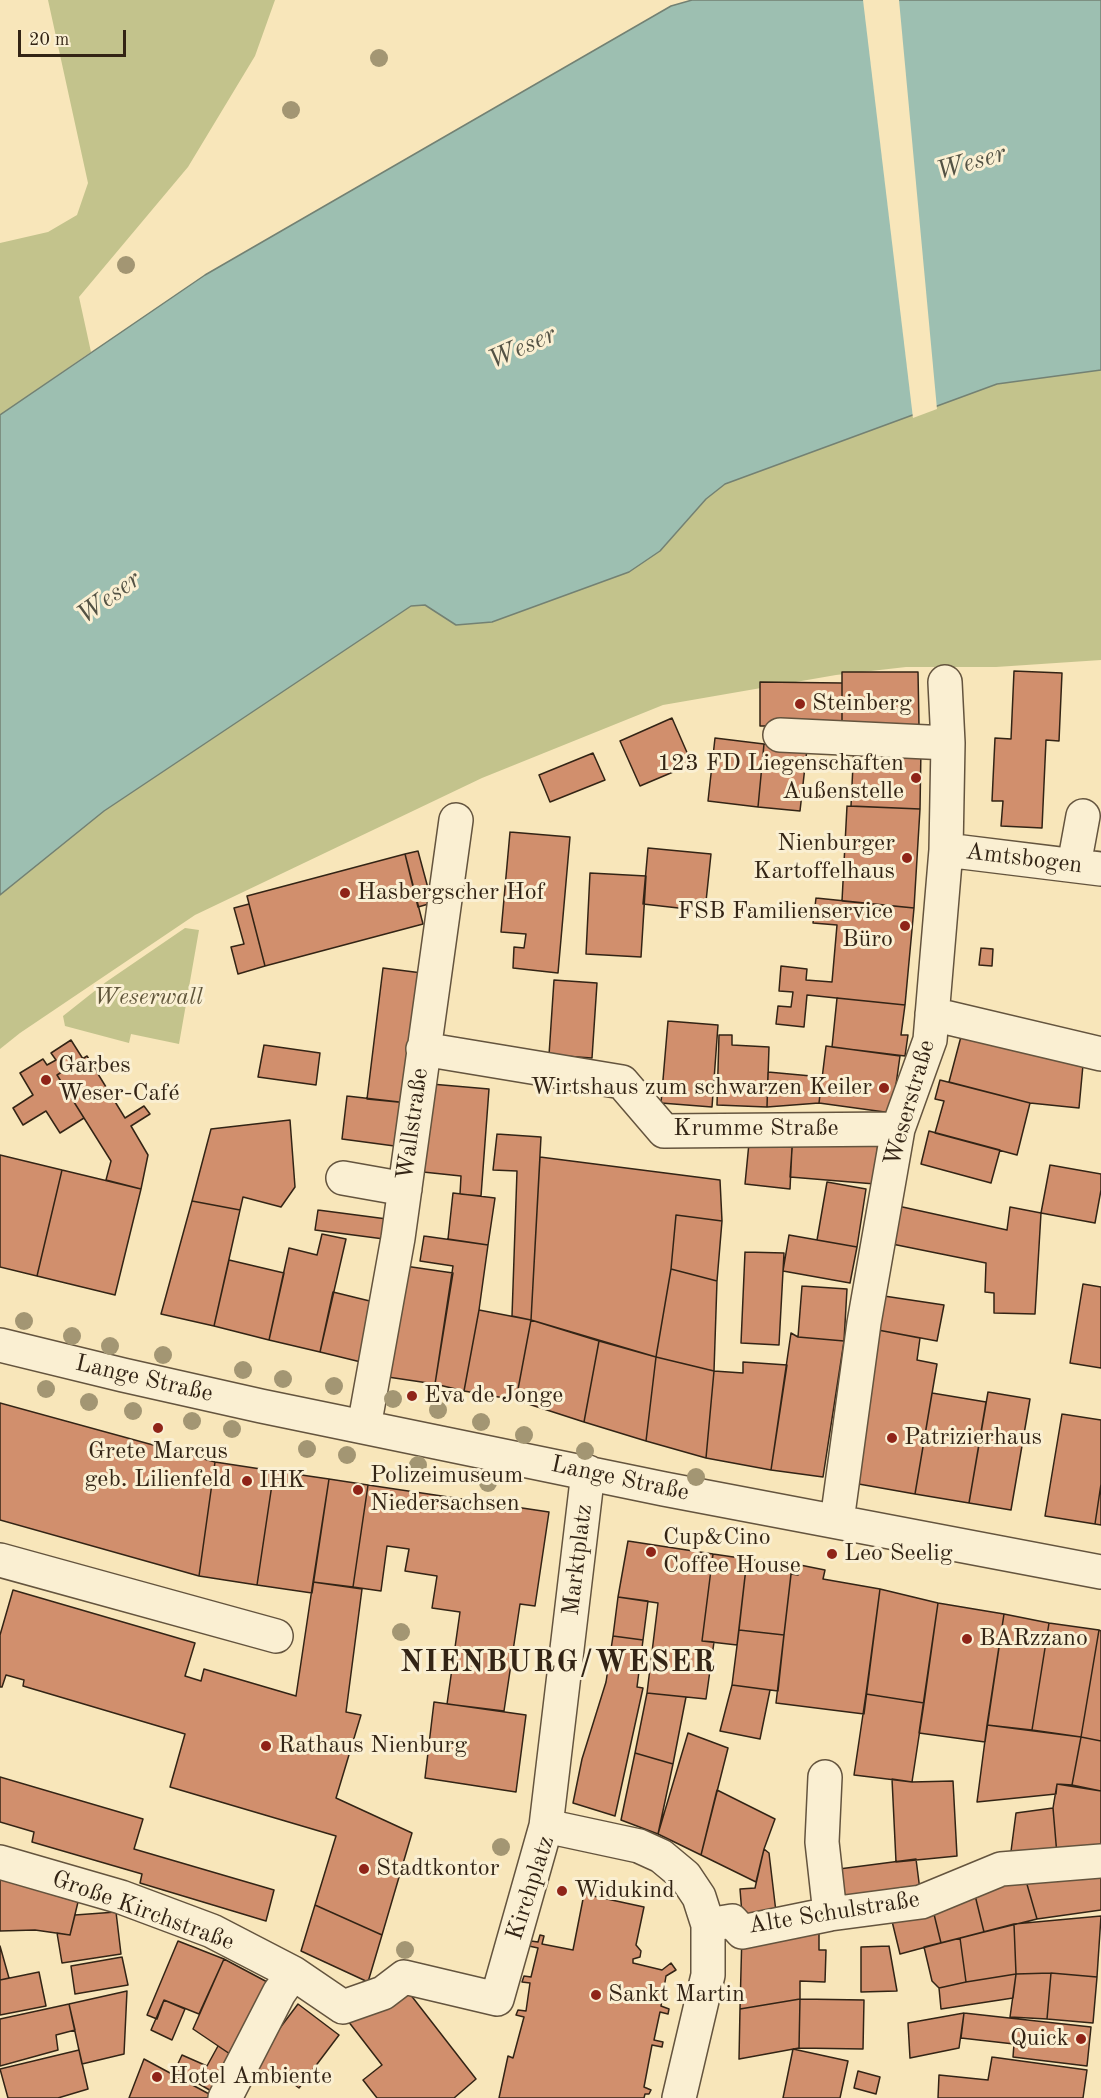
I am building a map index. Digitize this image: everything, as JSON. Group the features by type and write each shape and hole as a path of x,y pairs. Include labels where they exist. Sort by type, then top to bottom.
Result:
{"street":[{"name":"Weserstraße","path":"837,1521 864,1323 898,1129 930,1040 946,850 948,742 945,682"},
{"path":"780,735 948,742"},
{"path":"1083,816 1088,867"},
{"name":"Wallstraße","path":"364,1427 398,1238 456,820"},
{"name":"Amtsbogen","path":"946,850 1088,867"},
{"path":"932,1014 1101,1054"},
{"name":"Krumme Straße","path":"423,1049 622,1082 663,1131 898,1129"},
{"path":"343,1178 405,1189"},
{"name":"Lange Straße","path":"0,1344 123,1375 364,1427 664,1489 1101,1572"},
{"name":"Marktplatz","path":"546,1826 588,1472"},
{"path":"0,1560 276,1636"},
{"path":"825,1777 822,1842 830,1914"},
{"name":"Kirchplatz","path":"344,2007 383,1993 404,1977 497,1999 546,1826 639,1846 661,1856 685,1876 699,1897 708,1925 708,1975 679,2098"},
{"name":"Alte Schulstraße","path":"708,1925 732,1920 742,1932 830,1914 921,1902 1001,1869 1101,1861"},
{"name":"Große Kirchstraße","path":"0,1862 121,1898 212,1931 293,1973 344,2007"},
{"path":"225,2098 279,1993 293,1973"}],"green space":[{"path":"48,0 275,0 255,56 188,167 79,297 91,352 0,415 0,243 48,232 77,215 88,183"},
{"path":"1101,370 1101,660 996,667 906,667 836,675 663,705 482,778 195,915 20,1033 0,1049 0,895 104,811 411,606 425,605 456,625 660,551 706,499 725,484 997,384"},
{"name":"Weserwall","path":"185,928 199,930 179,1044 131,1034 129,1043 65,1026 63,1016 106,982"}],"water":[{"name":"Weser","path":"692,0 1101,0 1101,370 997,384 725,484 706,499 660,551 629,572 492,622 456,625 425,605 411,606 104,811 0,895 0,415 205,275 671,6"}],"pier":[{"path":"863,0 899,0 937,409 913,418"}],"building":[{"path":"1014,671 1062,673 1059,741 1046,740 1042,828 1001,826 1003,801 992,801 995,738 1011,739"},
{"path":"842,672 918,672 919,726 842,726"},
{"path":"760,682 842,683 842,726 760,726"},
{"path":"672,718 692,764 640,786 620,741"},
{"path":"715,738 764,744 758,807 708,801"},
{"path":"764,744 807,749 800,811 758,807"},
{"path":"854,744 921,747 920,809 851,806"},
{"path":"593,753 605,780 550,802 539,775"},
{"path":"847,806 920,809 914,908 842,901"},
{"path":"510,832 570,837 558,973 513,968 514,947 524,948 526,934 501,932"},
{"path":"648,848 711,854 705,911 643,904"},
{"path":"418,851 432,903 418,907 405,854"},
{"path":"405,854 423,924 265,966 247,896"},
{"path":"590,873 646,876 641,957 586,954"},
{"path":"816,898 914,908 905,1005 807,995 804,1027 776,1024 778,1006 791,1007 793,992 779,991 781,966 807,969 806,980 832,982 837,925 813,923"},
{"path":"249,904 265,966 238,974 231,947 244,944 234,908"},
{"path":"981,948 993,949 992,966 979,965"},
{"path":"383,968 422,973 408,1103 367,1099"},
{"path":"554,980 597,983 592,1058 549,1055"},
{"path":"837,998 905,1005 901,1035 908,1035 905,1056 832,1047"},
{"path":"668,1021 718,1025 712,1107 661,1103"},
{"path":"963,1029 1084,1054 1079,1108 1030,1103 949,1082"},
{"path":"719,1035 732,1035 732,1045 769,1047 767,1107 717,1105"},
{"path":"71,1040 83,1059 57,1075 84,1118 60,1133 46,1111 23,1125 13,1108 33,1095 20,1073 43,1059 47,1065 56,1060 51,1053"},
{"path":"264,1045 320,1053 316,1085 258,1077"},
{"path":"826,1046 900,1056 892,1113 819,1103"},
{"path":"87,1056 125,1118 144,1106 150,1114 131,1126 148,1155 141,1189 106,1180 111,1161 57,1075"},
{"path":"768,1072 822,1077 819,1103 767,1107"},
{"path":"940,1080 1030,1103 1017,1155 935,1133 944,1101 935,1099"},
{"path":"431,1084 489,1089 481,1196 460,1194 461,1176 423,1172"},
{"path":"347,1096 408,1103 402,1147 342,1139"},
{"path":"290,1120 295,1187 281,1207 243,1197 240,1210 192,1201 211,1129"},
{"path":"929,1131 1000,1150 991,1183 921,1164"},
{"path":"497,1134 541,1137 531,1320 512,1316 517,1171 493,1170"},
{"path":"793,1136 878,1141 875,1184 790,1177"},
{"path":"749,1143 792,1147 790,1189 745,1184"},
{"path":"0,1155 62,1170 37,1276 0,1267"},
{"path":"540,1157 720,1180 722,1221 676,1215 671,1269 656,1357 531,1320"},
{"path":"1050,1165 1101,1174 1101,1190 1095,1223 1041,1213"},
{"path":"62,1170 141,1189 115,1295 37,1276"},
{"path":"827,1182 866,1189 857,1247 817,1240"},
{"path":"453,1193 495,1198 488,1245 448,1239"},
{"path":"192,1201 240,1210 214,1326 161,1314"},
{"path":"898,1206 1007,1230 1010,1207 1041,1213 1035,1314 994,1313 994,1293 985,1292 986,1263 892,1244"},
{"path":"318,1210 387,1219 384,1239 315,1230"},
{"path":"676,1215 722,1221 717,1281 671,1269"},
{"path":"322,1234 346,1239 320,1352 269,1340 289,1248 317,1255"},
{"path":"789,1235 857,1247 850,1283 783,1271"},
{"path":"424,1236 488,1245 464,1391 435,1384 453,1266 420,1261"},
{"path":"745,1252 784,1253 779,1345 741,1343"},
{"path":"229,1260 284,1273 269,1340 214,1326"},
{"path":"398,1265 453,1273 435,1384 381,1376"},
{"path":"671,1269 717,1281 714,1371 656,1357"},
{"path":"1083,1284 1101,1287 1101,1368 1070,1363"},
{"path":"802,1286 847,1289 844,1341 798,1337"},
{"path":"333,1292 382,1304 369,1364 320,1352"},
{"path":"884,1296 944,1305 937,1341 878,1330"},
{"path":"479,1310 531,1320 516,1400 464,1391"},
{"path":"531,1320 599,1341 584,1422 516,1400"},
{"name":"Patrizierhaus","path":"878,1330 920,1338 917,1360 937,1364 915,1494 853,1483"},
{"path":"791,1333 798,1337 844,1341 823,1477 771,1470"},
{"path":"599,1341 656,1357 646,1441 584,1422"},
{"path":"656,1357 714,1371 706,1458 646,1441"},
{"path":"743,1362 787,1365 771,1470 706,1458 714,1371 743,1373"},
{"path":"988,1392 1030,1399 1011,1510 969,1503"},
{"path":"932,1393 986,1402 969,1503 915,1494"},
{"path":"0,1403 215,1462 199,1576 0,1520"},
{"path":"1062,1414 1101,1420 1101,1484 1095,1524 1045,1516"},
{"path":"215,1462 274,1471 257,1585 199,1576"},
{"path":"274,1471 329,1479 312,1593 257,1585"},
{"path":"329,1479 368,1485 353,1587 313,1582"},
{"path":"1101,1484 1101,1525 1095,1524"},
{"path":"368,1485 549,1512 535,1606 520,1604 504,1711 447,1704 460,1612 432,1608 437,1576 405,1571 409,1549 387,1546 381,1591 353,1587"},
{"path":"628,1541 713,1554 702,1641 714,1642 706,1699 647,1693 658,1603 618,1597"},
{"path":"713,1554 747,1559 737,1645 702,1641"},
{"path":"747,1559 792,1566 784,1635 739,1630"},
{"path":"800,1565 825,1570 823,1579 880,1589 864,1714 776,1703 791,1574 798,1575"},
{"name":"Rathaus Nienburg","path":"313,1582 362,1589 346,1712 361,1715 336,1798 412,1833 382,1935 315,1905 336,1836 170,1787 185,1734 23,1686 24,1680 6,1675 0,1687 0,1635 13,1590 195,1643 185,1676 201,1681 204,1669 296,1696"},
{"path":"880,1589 938,1603 924,1703 866,1694"},
{"path":"618,1597 648,1601 643,1640 613,1636"},
{"path":"938,1603 1004,1614 985,1742 919,1733"},
{"path":"1004,1614 1049,1623 1032,1730 987,1725"},
{"path":"1049,1623 1099,1630 1081,1737 1032,1730"},
{"path":"739,1630 784,1635 778,1691 732,1685"},
{"path":"1099,1630 1101,1631 1101,1741 1081,1737"},
{"path":"613,1636 643,1640 637,1687 643,1688 615,1816 573,1803 582,1759 606,1682"},
{"path":"732,1685 770,1690 760,1739 720,1731"},
{"path":"647,1693 686,1697 673,1764 635,1753"},
{"path":"866,1694 924,1703 912,1782 854,1775"},
{"path":"434,1702 526,1715 516,1792 425,1778"},
{"path":"987,1725 1081,1737 1072,1785 1057,1784 1056,1794 977,1802"},
{"path":"688,1733 728,1748 701,1855 658,1834"},
{"path":"1081,1737 1101,1741 1101,1791 1072,1785"},
{"path":"635,1753 673,1764 658,1834 621,1820"},
{"path":"0,1777 143,1819 134,1849 274,1890 266,1921 140,1883 142,1874 32,1842 34,1832 0,1822"},
{"path":"892,1779 912,1782 953,1781 957,1856 896,1862"},
{"path":"1057,1784 1101,1791 1101,1854 1057,1855 1053,1808"},
{"path":"717,1790 775,1819 764,1849 756,1882 701,1855"},
{"path":"1053,1808 1057,1855 1010,1859 1016,1813"},
{"path":"764,1849 769,1853 776,1912 743,1927 740,1889 755,1888"},
{"path":"916,1859 921,1898 845,1908 839,1869"},
{"path":"1101,1870 1101,1910 1037,1919 1024,1874"},
{"path":"1024,1874 1037,1919 984,1932 973,1887"},
{"path":"0,1879 78,1902 70,1935 35,1930 0,1931"},
{"path":"973,1887 984,1932 941,1943 932,1906"},
{"name":"Sankt Martin","path":"584,1894 644,1907 636,1945 641,1951 640,1957 633,1959 633,1963 662,1970 671,1963 676,1970 666,1976 661,2006 669,2009 668,2014 660,2012 654,2040 663,2042 662,2047 652,2045 644,2087 651,2090 649,2094 645,2094 644,2098 499,2098 508,2056 513,2058 524,2017 516,2015 518,2010 526,2011 530,1983 522,1982 524,1976 531,1977 538,1948 529,1946 531,1941 538,1942 540,1935 544,1936 542,1944 573,1950"},
{"path":"315,1905 382,1935 368,1982 301,1951"},
{"path":"932,1906 941,1943 900,1954 891,1917"},
{"path":"116,1912 121,1954 62,1963 57,1933 70,1935 75,1915"},
{"path":"1101,1916 1097,1977 1051,1973 1016,1974 1014,1924"},
{"path":"1014,1924 1016,1974 966,1982 960,1938"},
{"path":"819,1925 819,1950 826,1950 825,1982 800,1981 800,1999 740,2009 742,1932"},
{"path":"960,1938 966,1982 939,1988 932,1981 924,1947"},
{"path":"178,1941 224,1959 199,2014 164,2000 157,2019 147,2015"},
{"path":"0,1946 9,1978 0,1980"},
{"path":"889,1946 897,1991 861,1992 861,1947"},
{"path":"122,1957 128,1985 75,1994 71,1966"},
{"path":"224,1959 271,1984 233,2056 193,2029"},
{"path":"39,1972 46,2006 0,2015 0,1980"},
{"path":"1051,1973 1097,1977 1093,2023 1047,2019"},
{"path":"1051,1973 1047,2019 1010,2017 1016,1974"},
{"path":"1016,1974 1013,1998 941,2009 939,1988"},
{"path":"403,1985 476,2079 454,2098 377,2098 363,2080 382,2065 348,2021"},
{"path":"127,1991 124,2054 82,2064 69,2004"},
{"path":"800,1999 864,2000 863,2049 799,2048"},
{"path":"800,1999 799,2048 739,2059 740,2009"},
{"path":"164,2000 185,2009 172,2040 151,2030"},
{"path":"69,2004 75,2030 56,2035 58,2050 0,2066 0,2019"},
{"path":"298,2004 339,2035 299,2088 272,2068 263,2080 249,2069"},
{"path":"964,2013 959,2048 910,2058 908,2023"},
{"path":"964,2013 1091,2027 1087,2066 1013,2057 1014,2044 961,2038"},
{"path":"218,2046 233,2056 213,2092 175,2070 182,2055 207,2066"},
{"path":"793,2049 848,2061 840,2098 783,2098"},
{"path":"79,2050 88,2089 58,2098 8,2098 0,2069"},
{"path":"992,2057 1087,2070 1083,2098 938,2098 939,2075 988,2080"},
{"name":"Hotel Ambiente","path":"144,2059 211,2095 210,2098 129,2098"},
{"path":"858,2071 880,2077 876,2094 854,2088"}],"place":[{"name":"Steinberg","path":"800,704"},
{"name":"123 FD Liegenschaften Außenstelle","path":"916,778"},
{"name":"Nienburger Kartoffelhaus","path":"907,858"},
{"name":"Hasbergscher Hof","path":"345,893"},
{"name":"FSB Familienservice Büro","path":"905,926"},
{"name":"Garbes Weser-Café","path":"46,1080"},
{"name":"Wirtshaus zum schwarzen Keiler","path":"884,1088"},
{"name":"Eva de Jonge","path":"412,1396"},
{"name":"Grete Marcus geb. Lilienfeld","path":"158,1428"},
{"name":"Patrizierhaus","path":"892,1438"},
{"name":"IHK","path":"247,1481"},
{"name":"Polizeimuseum Niedersachsen","path":"358,1490"},
{"name":"Cup&Cino Coffee House","path":"651,1552"},
{"name":"Leo Seelig","path":"832,1554"},
{"name":"BARzzano","path":"967,1639"},
{"name":"Rathaus Nienburg","path":"266,1746"},
{"name":"Stadtkontor","path":"364,1869"},
{"name":"Widukind","path":"562,1891"},
{"name":"Sankt Martin","path":"596,1995"},
{"name":"Quick","path":"1081,2039"},
{"name":"Hotel Ambiente","path":"157,2077"}],"district":[{"name":"NIENBURG/WESER","path":"558,1663"}]}
